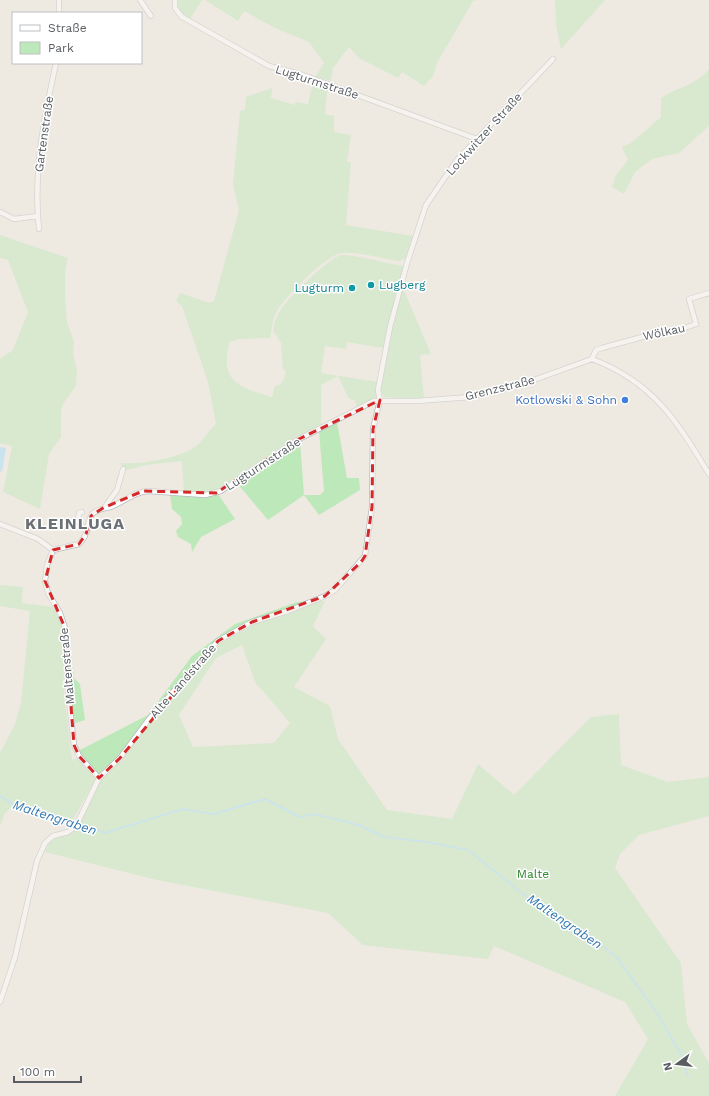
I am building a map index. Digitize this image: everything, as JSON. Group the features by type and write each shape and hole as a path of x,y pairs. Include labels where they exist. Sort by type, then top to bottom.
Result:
{"street":[{"path":"59,0 59,12"},
{"path":"140,0 151,16"},
{"name":"Lugturmstraße","path":"175,0 175,8 182,17 269,66 303,75 477,139"},
{"name":"Lockwitzer Straße","path":"380,400 378,390 390,327 422,215 435,190 457,160 553,59"},
{"name":"Gartenstraße","path":"39,228 38,167 41,136 56,64"},
{"path":"0,212 14,219 38,216"},
{"name":"Wölkau","path":"592,359 596,350 664,331 696,324 689,299 709,293"},
{"path":"592,359 626,376 649,392 664,406 687,438 709,474"},
{"name":"Grenzstraße","path":"380,400 417,401 470,397 517,386 592,359"},
{"name":"Lugturmstraße","path":"87,531 91,516 94,513 104,508 112,507 132,495 143,491 205,494 221,491 299,439 374,401 380,400"},
{"name":"Alte Landstraße","path":"0,1002 15,957 40,851 49,838 68,832 77,822 98,778 120,758 150,719 218,641 252,622 288,611 325,596 335,590 365,556 372,508 373,429 380,400"},
{"path":"104,508 115,493 123,469"},
{"path":"0,524 38,539 52,550 79,544 83,540 87,531 79,524 78,517 82,512"},
{"name":"Maltenstraße","path":"52,550 47,566 45,581 48,593 60,613 64,628 68,691 74,745 79,756 98,778"}],"highlighted area":[{"path":"380,400 373,429 372,507 365,556 361,562 325,596 252,622 218,641 120,758 99,778 79,756 74,745 65,628 45,581 53,550 79,544 86,534 91,516 103,508 143,491 216,493 299,439"}],"green space":[{"path":"177,0 202,0 190,19 179,11"},
{"path":"205,0 477,0 473,1 437,63 433,76 424,86 402,72 398,78 359,58 349,47 333,68 331,81 315,77 324,63 309,42 275,28 244,11 238,21"},
{"path":"555,0 605,0 561,49 556,24"},
{"path":"709,69 709,126 679,153 652,159 635,172 624,194 612,187 616,175 628,160 622,147 631,143 661,117 661,98 693,82"},
{"path":"313,82 328,85 325,114 334,116 334,132 351,135 347,162 351,162 346,225 413,236 406,258 399,261 362,254 342,253 335,255 326,261 306,278 281,305 274,317 270,338 238,339 230,342 227,354 227,367 234,381 240,385 272,397 275,386 280,385 284,380 285,374 285,370 283,370 281,343 273,331 275,323 277,316 284,305 299,289 319,270 336,257 342,255 403,266 405,270 383,348 347,342 346,349 325,346 321,373 378,382 376,391 377,399 357,409 355,400 349,399 338,376 321,385 321,427 223,489 208,493 184,492 182,461 146,465 127,470 120,463 148,462 188,451 198,445 216,424 208,382 182,306 176,301 180,293 210,303 214,301 239,210 233,184 240,111 245,110 246,97 272,88 271,98 295,105 296,102 308,104"},
{"path":"0,235 68,258 65,271 65,300 67,322 74,342 73,353 77,370 76,386 63,404 61,410 61,437 49,454 40,509 3,492 12,446 0,443 0,359 13,350 28,312 8,260 0,258"},
{"path":"403,288 431,354 420,355 424,399 384,397 380,390 392,327"},
{"path":"337,422 347,478 359,478 360,490 319,515 304,495 320,495 324,491 319,431"},
{"path":"300,440 304,495 268,520 236,482"},
{"path":"170,494 218,494 235,519 201,537 192,552 191,544 178,537 176,531 182,524 181,517 172,509"},
{"path":"0,585 23,587 22,603 54,607 63,628 64,691 72,760 78,758 96,779 71,823 58,817 11,808 5,813 0,826 0,753 15,724 21,703 30,611 0,606"},
{"name":"Malte","path":"325,601 313,626 326,639 294,687 330,706 338,739 387,810 452,819 478,764 514,795 591,717 619,714 621,765 668,782 709,777 709,816 639,835 620,854 615,868 681,963 687,1024 709,1063 709,1096 615,1096 648,1039 625,1002 494,946 488,959 363,945 328,913 157,880 45,852 50,840 71,831 101,778 120,754 98,775 78,751 148,715 192,656 235,624 297,602","holes":["242,645 255,682 290,723 274,743 193,747 179,715 216,658"]},
{"path":"71,655 74,678 80,684 85,720 75,723 70,690 68,656"}],"water":[{"path":"0,447 6,448 2,472 0,471"}],"waterway":[{"name":"Maltengraben","path":"0,796 14,805 59,816 105,833 183,809 214,814 265,799 300,817 314,814 359,825 384,837 427,842 468,850 537,905 592,937 618,959 657,1013 683,1058 688,1077"}],"place":[{"name":"Lugberg","path":"371,285"},
{"name":"Lugturm","path":"352,288"},
{"name":"Kotlowski & Sohn","path":"625,400"}],"district":[{"name":"KLEINLUGA","path":"75,523"}]}
